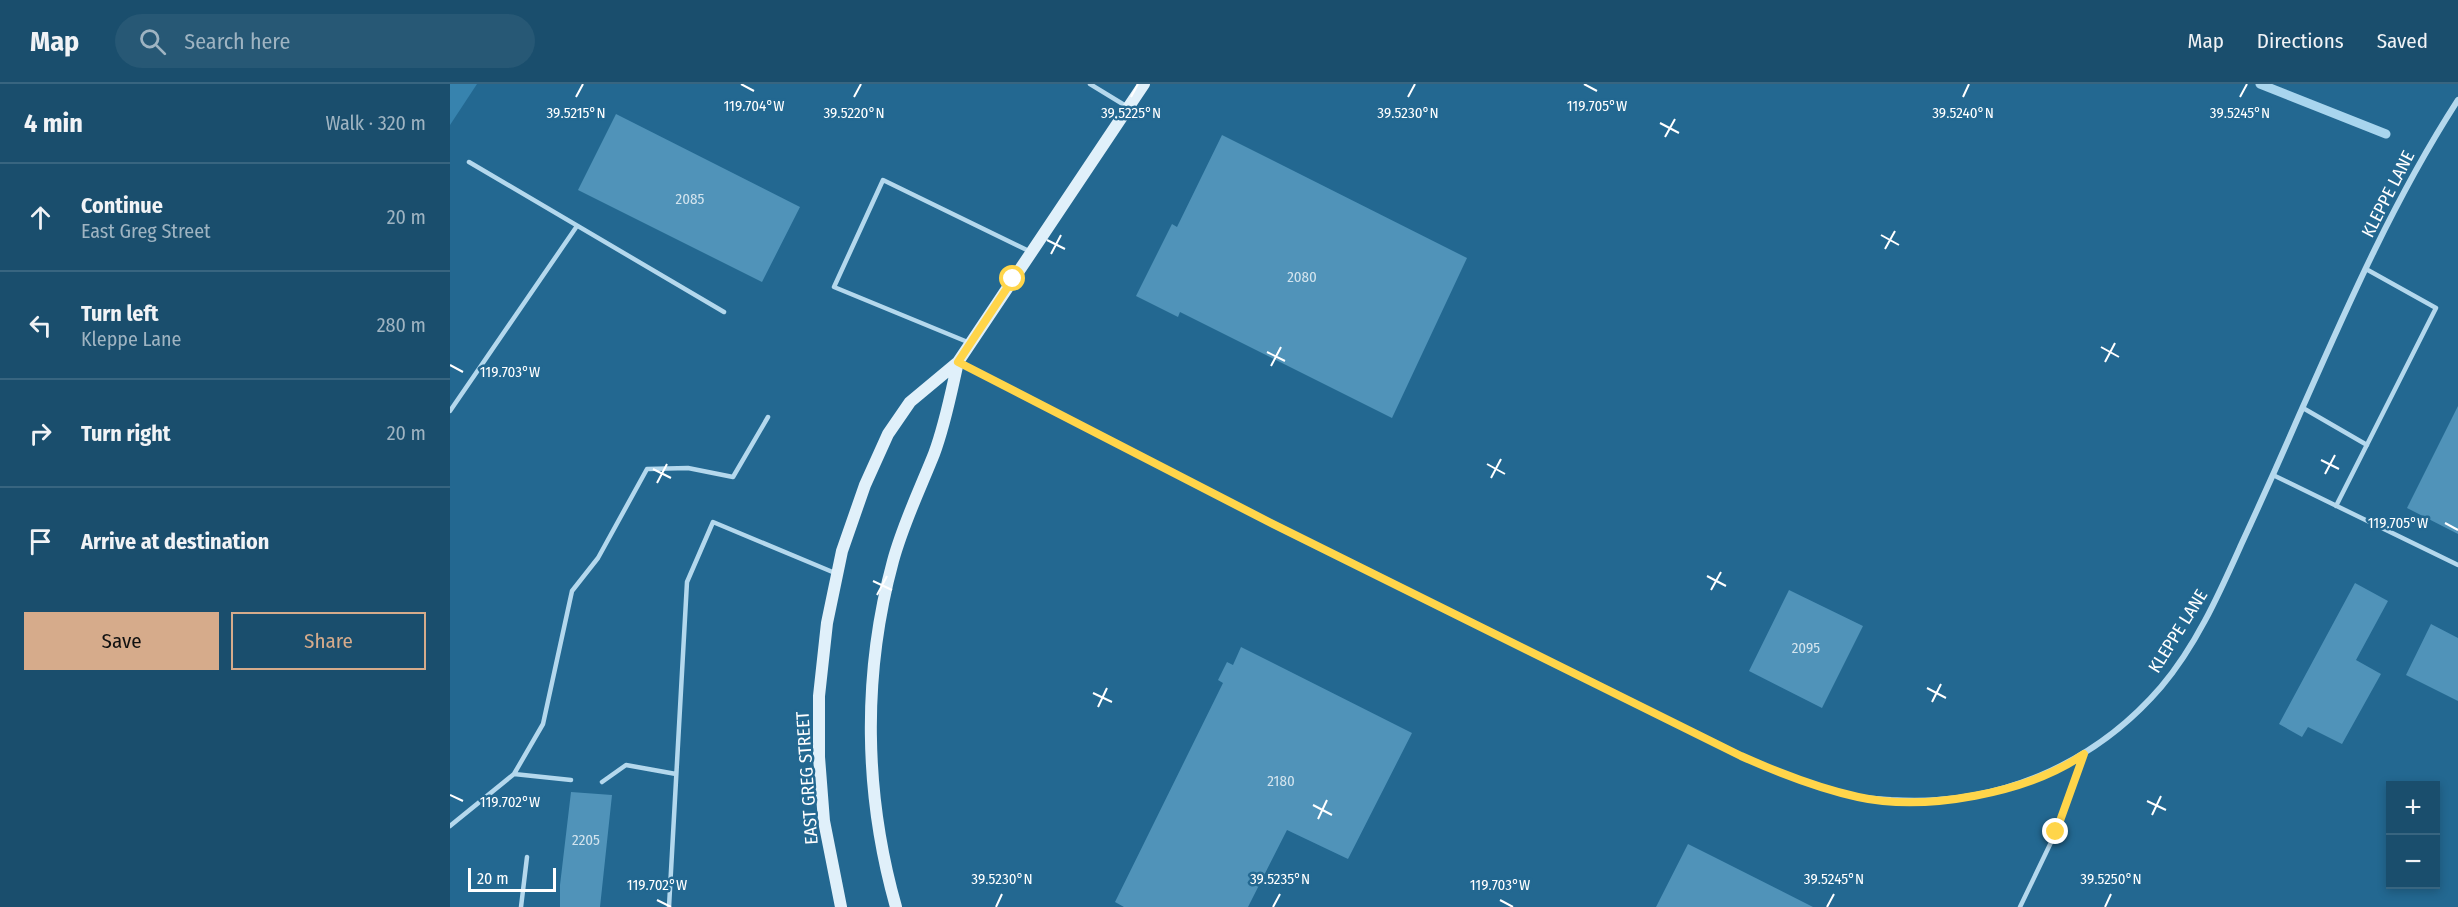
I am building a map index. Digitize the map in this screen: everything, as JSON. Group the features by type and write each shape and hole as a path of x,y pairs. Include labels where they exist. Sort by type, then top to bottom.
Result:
{"main road":[{"name":"EAST GREG STREET","path":"841,907 824,821 819,757 819,696 827,623 842,550 865,485 888,435 910,402 958,362 1144,84"},
{"name":"EAST GREG STREET","path":"896,907 876,816 871,762 870,702 879,631 893,560 946,417 958,362"}],"street":[{"name":"KLEPPE LANE","path":"958,362 1301,538 1741,756 1799,781 1860,798 1922,802 1978,796 2029,782 2084,754 2123,724 2161,687 2191,644 2222,588 2366,269 2419,165 2458,100"}],"lane":[{"path":"1090,84 1128,107"},
{"path":"469,162 724,312"},
{"path":"971,343 834,287 883,180 1031,252"},
{"path":"450,411 577,226"},
{"path":"2337,506 2436,308 2366,269"},
{"path":"2303,408 2367,445"},
{"path":"450,826 514,774 543,724 572,591 598,558 647,469 688,468 733,477 768,417"},
{"path":"2273,475 2458,565"},
{"path":"669,907 687,582 713,522 838,574"},
{"path":"2019,907 2056,832 2084,754"},
{"path":"602,782 626,765 676,774"},
{"path":"514,774 571,780"},
{"path":"521,907 527,857"}],"shaded area":[{"path":"450,84 477,84 450,125"}],"building":[{"path":"616,114 800,207 762,282 578,190"},
{"path":"1222,135 1467,258 1392,418 1180,312 1178,317 1136,296 1172,224 1177,227"},
{"path":"2458,406 2458,534 2407,508"},
{"path":"2355,583 2388,601 2356,660 2381,674 2342,744 2308,727 2302,737 2279,724"},
{"path":"1789,590 1863,626 1822,708 1749,671"},
{"path":"2431,624 2458,638 2458,701 2406,675"},
{"path":"1241,647 1412,733 1348,859 1287,830 1248,907 1124,907 1115,902 1223,683 1218,680 1227,662 1233,665"},
{"path":"571,792 612,795 600,907 560,907 560,885"},
{"path":"1688,844 1712,856 1813,907 1656,907"}],"waterway":[{"path":"2260,84 2386,134"}],"route":[{"path":"1013,279 958,362 1269,522 1741,756 1799,781 1860,798 1922,802 1978,796 2029,782 2084,754 2056,832"}]}
